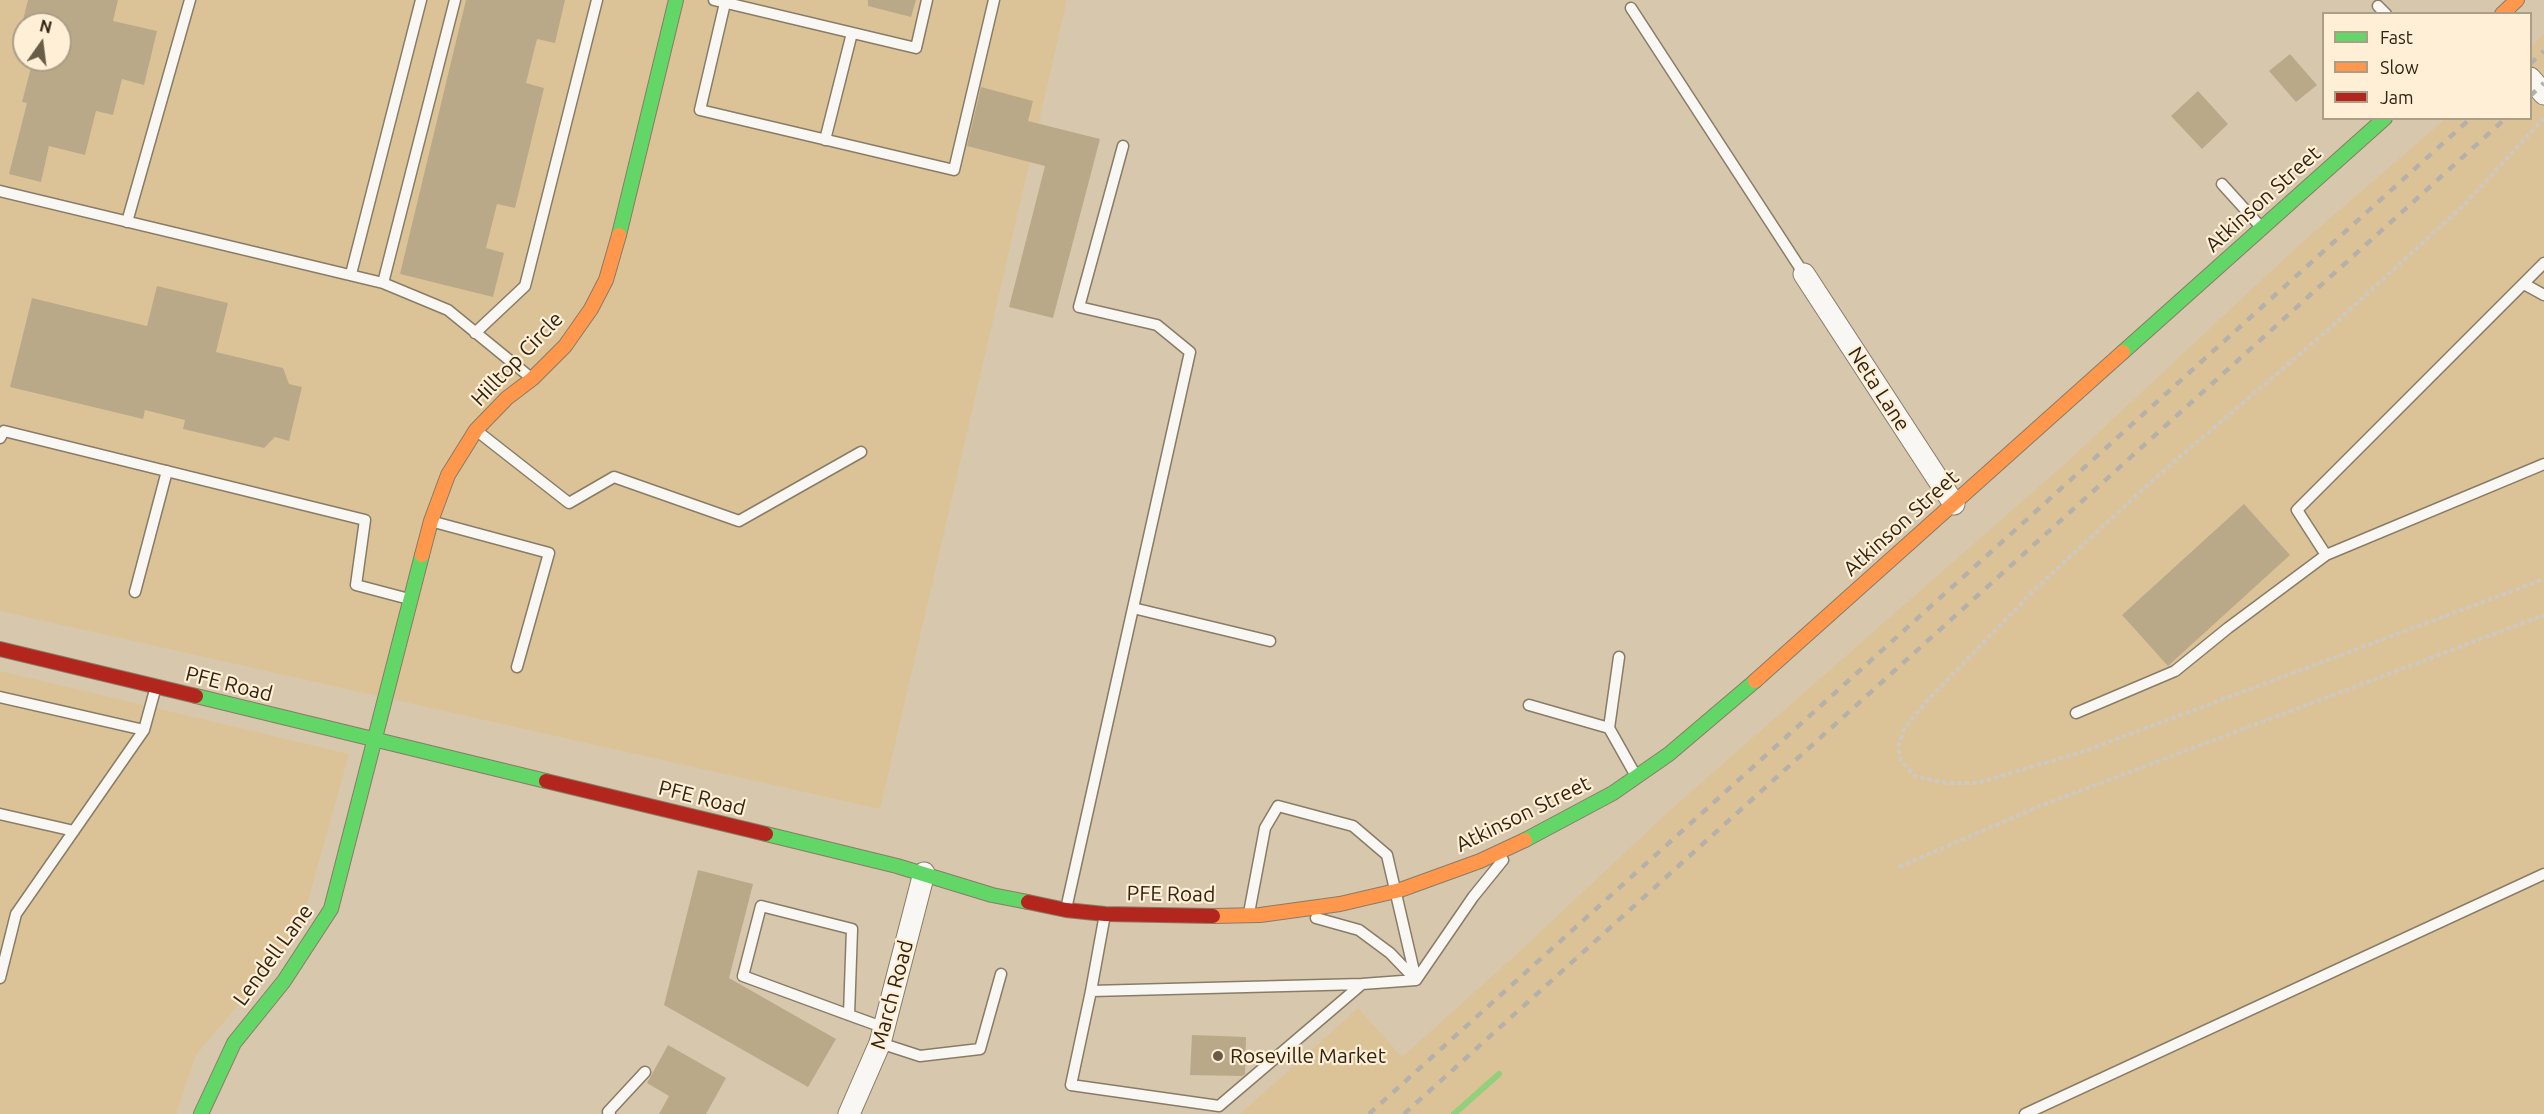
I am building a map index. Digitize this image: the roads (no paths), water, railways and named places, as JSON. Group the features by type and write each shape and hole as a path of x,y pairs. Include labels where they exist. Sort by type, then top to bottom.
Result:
{"main road":[{"name":"Hilltop Circle","path":"376,741 431,521 448,475 477,430 507,398 532,379 565,346 591,309 606,280 676,0"},
{"path":"2504,12 2517,0"},
{"name":"Atkinson Street","path":"1397,890 1480,861 1552,827 1613,793 1669,754 1761,676 2383,120"},
{"name":"PFE Road","path":"0,649 924,873 992,895 1066,909 1105,914 1191,917 1249,915 1340,904 1397,890"},
{"name":"Lendell Lane","path":"201,1114 234,1043 284,981 332,909 376,741"}],"street":[{"path":"2532,80 2544,94"},
{"name":"Neta Lane","path":"1804,274 1954,504"},
{"name":"March Road","path":"849,1114 882,1036 924,873"}],"lane":[{"path":"127,222 190,0"},
{"path":"351,274 421,0"},
{"path":"383,283 455,0"},
{"path":"475,333 525,286 597,0"},
{"path":"927,0 916,48 719,1 700,111 954,170 994,0"},
{"path":"1631,8 1804,274"},
{"path":"825,140 852,33"},
{"path":"1066,909 1190,352 1157,325 1079,307 1123,146"},
{"path":"2222,184 2262,228"},
{"path":"0,191 383,283 448,310 532,379"},
{"path":"2326,555 2297,510 2544,263"},
{"path":"2524,284 2544,295"},
{"path":"477,430 569,503 614,477 739,521 861,452"},
{"path":"0,438 4,431 365,520 356,585 411,599"},
{"path":"2076,712 2175,671 2228,628 2326,555 2544,464"},
{"path":"135,592 167,471"},
{"path":"431,521 549,553 517,667"},
{"path":"1133,608 1270,641"},
{"path":"1619,657 1609,728 1636,777"},
{"path":"0,978 16,914 144,730 156,687"},
{"path":"0,697 144,730"},
{"path":"1529,705 1609,728"},
{"path":"1249,915 1264,828 1278,806 1353,826 1387,855 1397,890 1416,980"},
{"path":"0,814 74,831"},
{"path":"1416,980 1473,897 1514,846"},
{"path":"2025,1114 2544,874"},
{"path":"849,1015 852,929 761,906 743,976 849,1015 920,1056 980,1048 1001,974"},
{"path":"1290,911 1359,930 1390,953 1416,980"},
{"path":"1105,914 1071,1085 1218,1106 1362,984"},
{"path":"1091,991 1362,984 1416,980"},
{"path":"610,1114 608,1113 645,1072"}],"waterway":[{"path":"1454,1114 1499,1074"}],"railway":[{"path":"2532,62 2544,51"},
{"path":"2532,94 2544,83"},
{"path":"1369,1114 2469,120"},
{"path":"1404,1114 2504,120"}],"place":[{"name":"Roseville Market","path":"1218,1056"}]}
